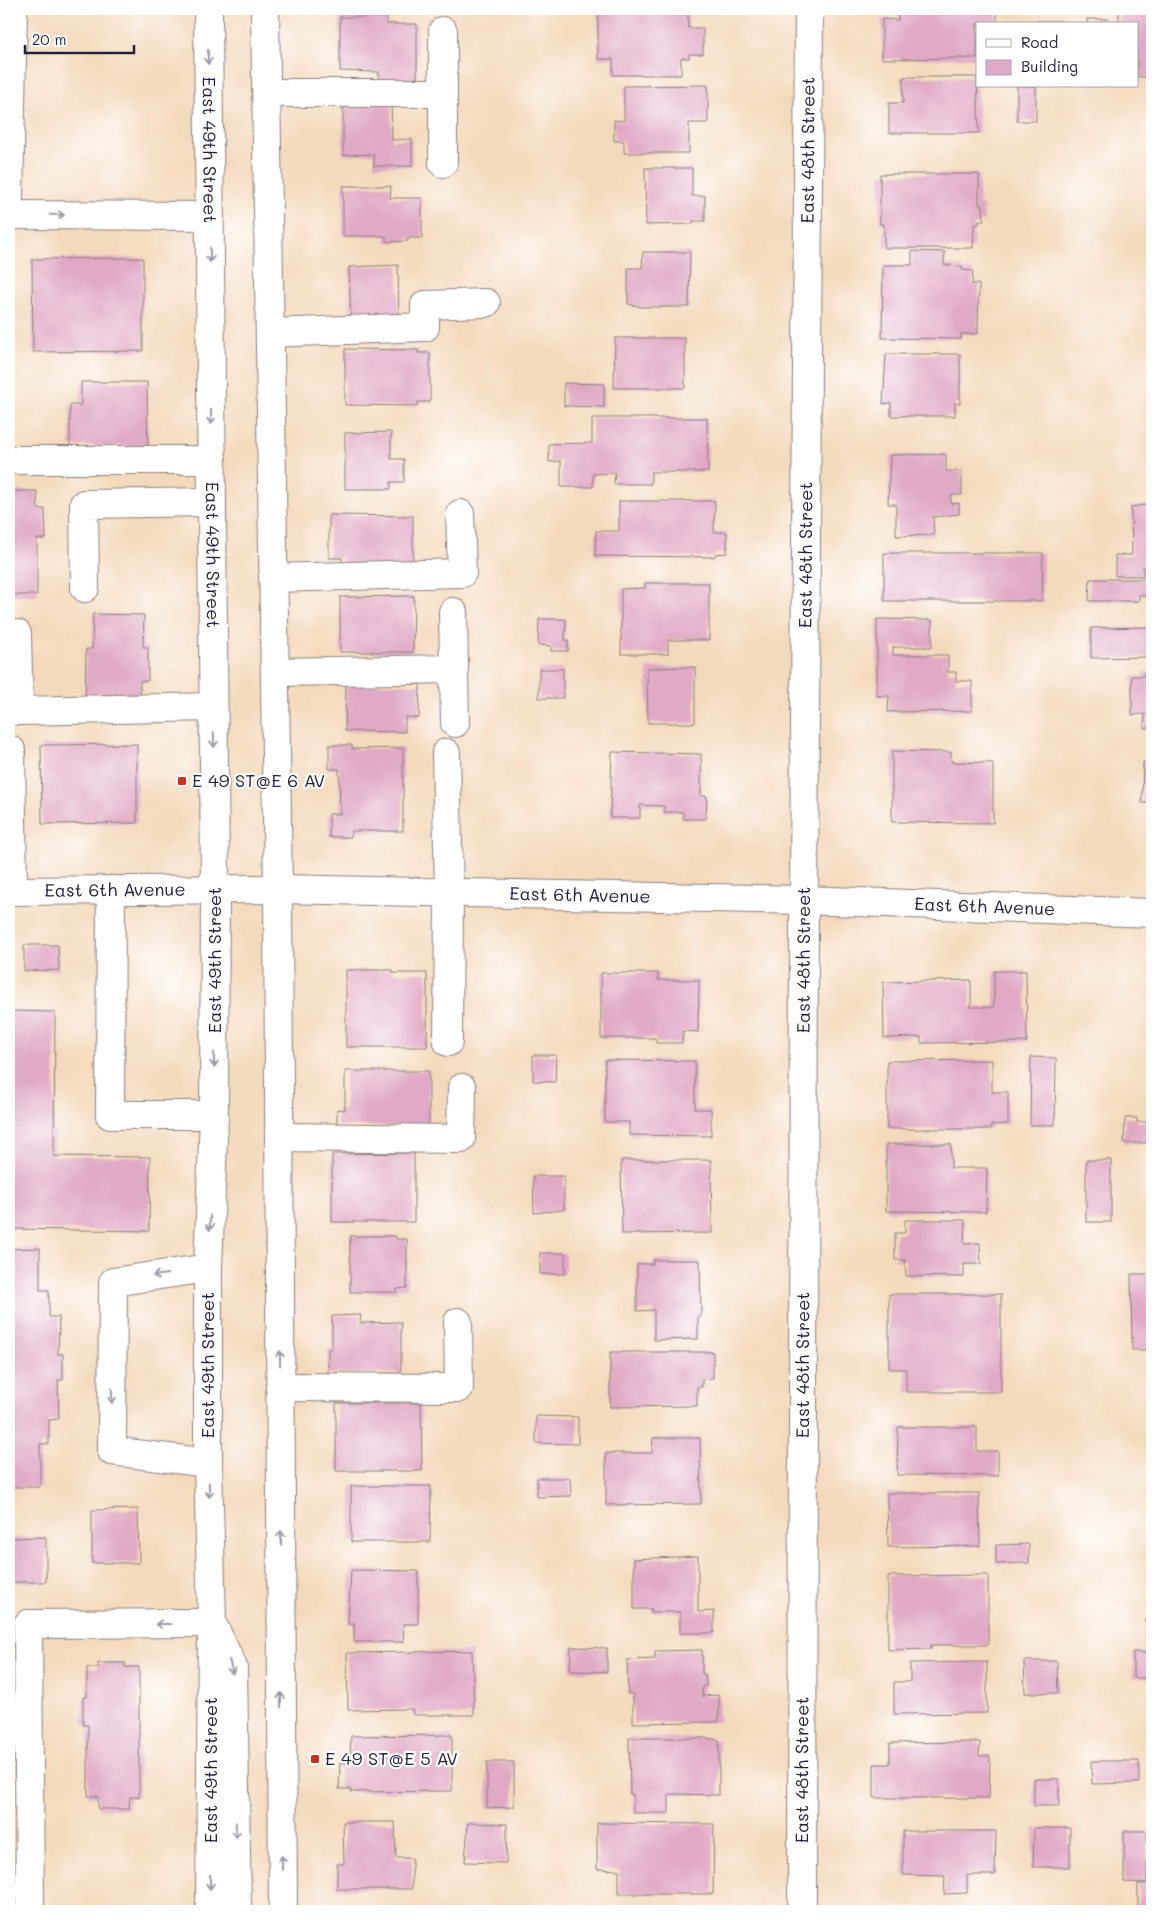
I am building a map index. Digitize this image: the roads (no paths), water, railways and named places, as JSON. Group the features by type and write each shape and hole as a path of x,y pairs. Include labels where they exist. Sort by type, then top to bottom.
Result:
{"main road":[{"path":"9,198 13,9"},
{"name":"East 49th Street","path":"208,9 215,889 214,1116 208,1268 208,1463 212,1623 210,1911"},
{"path":"265,9 278,889 282,1911"},
{"name":"East 48th Street","path":"802,1911 804,900 809,9"},
{"path":"443,31 443,163"},
{"path":"267,92 443,93"},
{"path":"9,215 210,216"},
{"path":"270,333 426,327 425,305 486,302"},
{"path":"9,460 212,460"},
{"path":"85,588 84,504 212,502"},
{"path":"273,578 462,573 460,514"},
{"path":"453,612 455,723"},
{"path":"17,634 19,711 213,707"},
{"path":"275,672 454,668"},
{"path":"11,750 11,891"},
{"path":"446,754 449,893 448,1042"},
{"name":"East 6th Avenue","path":"11,891 278,889 804,900 1152,913"},
{"path":"111,890 110,1115 214,1116"},
{"path":"279,1137 461,1139 462,1088"},
{"path":"208,1268 113,1282 112,1451 208,1463"},
{"path":"280,1387 459,1388 458,1322"},
{"path":"30,1911 28,1624 212,1623 233,1667 237,1911"}],"place":[{"name":"E 49 ST@E 6 AV","path":"182,781"},
{"name":"E 49 ST@E 5 AV","path":"315,1759"}]}
